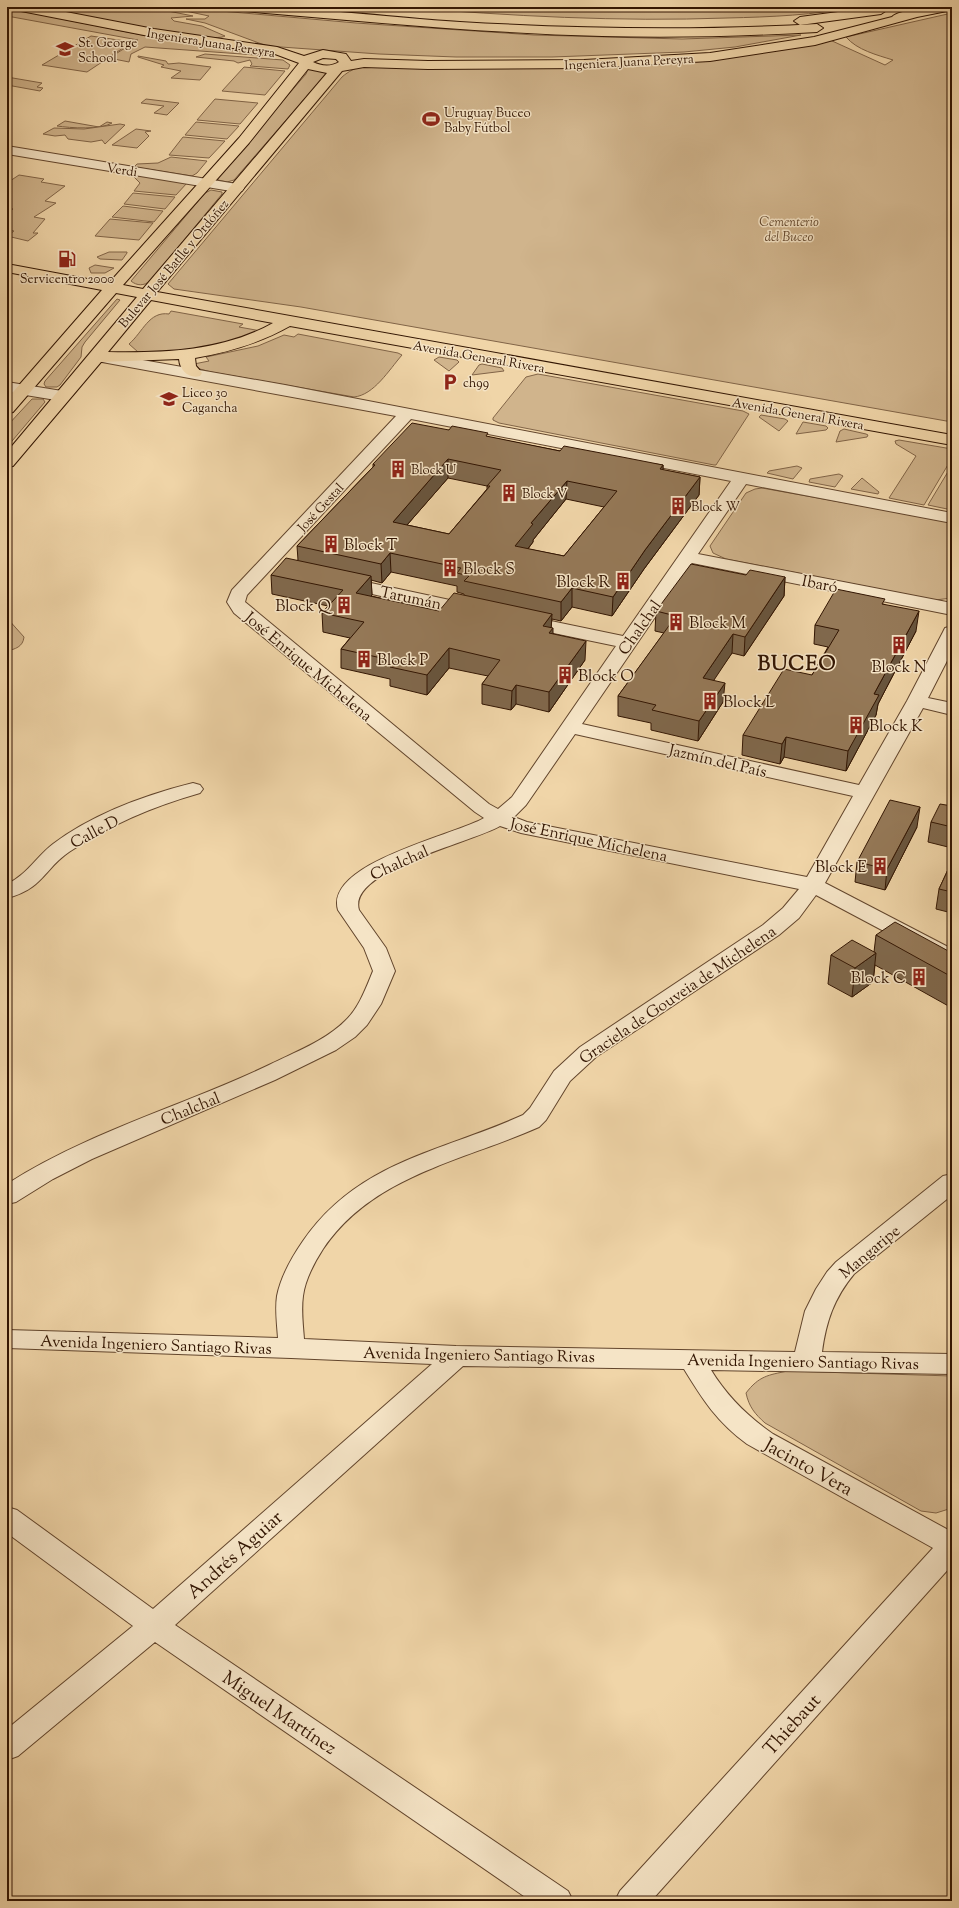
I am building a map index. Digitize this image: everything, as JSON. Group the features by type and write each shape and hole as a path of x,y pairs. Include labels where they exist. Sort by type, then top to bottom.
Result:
{"main road":[{"name":"Ingeniera Juana Pereyra","path":"21,7 161,34 276,51 307,62 318,55 338,61 441,65 584,64 696,58 803,43 916,11"},
{"path":"243,7 444,23 585,31 702,33 806,29 846,25 916,11 950,7"},
{"path":"314,7 508,22 670,27 804,21 848,16 898,7"},
{"name":"Ingeniera Juana Pereyra","path":"338,61 443,62 673,57 744,50 793,42 829,34 846,25"},
{"name":"Bulevar José Batlle y Ordóñez","path":"7,462 97,357 147,294 237,188 292,120 337,69 338,61"},
{"name":"Bulevar José Batlle y Ordóñez","path":"7,408 111,287 278,100 307,62"},
{"name":"Avenida General Rivera","path":"7,268 288,321 952,440"},
{"path":"97,357 134,358 212,350 256,339 288,321"},
{"path":"189,353 186,360 187,366 194,373"}],"street":[{"name":"Verdi","path":"7,150 237,188"},
{"path":"97,357 194,373 741,479 952,518"},
{"path":"7,388 62,396"},
{"name":"José Gestal","path":"236,602 238,594 408,414"},
{"name":"Chalchal","path":"7,1196 62,1163 112,1139 216,1098 306,1056 348,1031 367,1008 384,970 375,948 348,907 347,896 352,887 358,880 380,867 479,829 499,818 519,801 741,479"},
{"name":"Ibaró","path":"688,557 952,610"},
{"path":"265,565 288,570"},
{"name":"Tarumán","path":"326,578 628,643"},
{"name":"José Enrique Michelena","path":"236,602 241,609 312,670 482,808 499,818 521,827 813,885 952,958"},
{"name":"Graciela de Gouveia de Michelena","path":"291,1348 290,1297 298,1271 324,1227 341,1210 365,1192 401,1172 433,1157 531,1121 538,1114 562,1076 588,1052 771,930 791,913 813,885 864,792 917,701 952,632"},
{"path":"917,701 952,709"},
{"name":"Jazmín del País","path":"571,727 864,792"},
{"name":"Calle D","path":"7,892 31,879 49,858 62,848 104,824 153,800 193,789"},
{"name":"Mangaripe","path":"807,1361 813,1325 824,1296 832,1282 845,1268 952,1182"},
{"name":"Avenida Ingeniero Santiago Rivas","path":"7,1339 291,1348 456,1356 952,1364"},
{"name":"Andrés Aguiar","path":"7,1747 154,1626 448,1365 456,1356"},
{"name":"Jacinto Vera","path":"691,1359 703,1376 714,1396 745,1429 763,1441 952,1546"},
{"name":"Miguel Martínez","path":"7,1518 154,1626 557,1901"},
{"name":"Thiebaut","path":"631,1901 952,1546"}],"green space":[{"path":"41,7 166,7 163,10 193,16 171,18 174,21 202,26 225,36 214,38 167,32"},
{"path":"176,7 356,23 534,35 682,39 801,35 735,47 684,52 552,57 456,57 379,54 267,46 205,23 186,19 205,19 209,16 176,9"},
{"path":"402,7 857,7 809,14 743,18 605,19 483,13"},
{"path":"7,8 147,36 269,56 145,47 131,54 129,62 109,58 138,40 7,16"},
{"name":"Cementerio del Buceo","path":"952,13 952,422 301,307 174,289 168,284 342,77 350,71 358,68 364,66 602,67 645,65 687,62 830,40 885,65 893,60 861,49 846,37"},
{"path":"91,36 132,42 87,72 42,65"},
{"path":"205,54 283,60 290,65 288,69 250,66 252,64 250,60 238,63 234,61 196,57"},
{"path":"138,56 166,61 168,64 179,63 211,67 200,80 171,78 181,71 161,67 164,65"},
{"path":"244,67 285,71 265,95 222,91"},
{"path":"308,69 331,71 313,89 234,180 227,182 218,180 217,178 306,74"},
{"path":"7,77 42,83 37,87 43,88 40,91 7,85"},
{"path":"146,99 179,103 167,115 154,113 164,106 141,103"},
{"path":"215,99 258,103 240,124 197,120"},
{"path":"65,121 99,127 77,128 57,126"},
{"path":"107,122 112,123 107,125 99,127"},
{"path":"196,122 239,126 227,139 185,135"},
{"path":"120,124 125,125 105,144 102,140 91,142 68,139 65,135 55,136 43,134 54,128 84,129"},
{"path":"136,129 151,131 145,132 149,136 137,148 112,145"},
{"path":"183,137 225,141 209,158 169,155"},
{"path":"171,157 207,161 197,173 192,176 134,167 137,164 158,163"},
{"path":"131,174 187,183 176,195 134,191 140,183"},
{"path":"19,175 44,179 41,182 65,186 45,201 56,203 34,217 45,219 33,233 38,233 28,241 7,236 14,231 7,230 7,213 13,209 7,207 7,183"},
{"path":"211,190 222,192 222,194 150,281 140,285 131,281 205,193"},
{"path":"133,193 175,197 165,209 124,204"},
{"path":"123,206 163,211 154,222 112,217"},
{"path":"110,219 153,223 139,240 95,236"},
{"path":"109,252 127,253 122,260 100,259 97,257"},
{"path":"95,265 114,268 105,273 91,273 89,268"},
{"path":"117,299 120,300 85,342 82,347 81,357 60,385 57,387 46,387 44,384 45,381"},
{"path":"171,311 243,324 239,327 261,331 231,342 199,348 133,354 138,352 129,344 147,323 156,316 169,314"},
{"path":"298,334 402,355 375,387 368,392 354,397 211,372 200,369 194,364 209,361 206,357 258,346 284,335 294,337"},
{"path":"439,357 457,360 459,362 449,371 434,360"},
{"path":"482,364 502,368 504,371 472,375 479,365"},
{"path":"538,374 743,411 749,414 716,465 499,423 493,420 493,418 526,377"},
{"path":"32,399 43,399 45,402 7,447 7,426"},
{"path":"761,415 785,419 788,421 779,431 759,417"},
{"path":"803,422 826,426 828,428 826,430 796,434"},
{"path":"844,429 868,435 867,437 836,442 840,431"},
{"path":"899,440 952,449 952,458 924,505 889,498 916,456 896,444 895,441"},
{"path":"952,465 952,510 928,505"},
{"path":"797,466 802,468 793,479 767,473 769,471"},
{"path":"839,474 843,476 835,487 809,482 810,479"},
{"path":"862,478 879,492 878,494 851,489"},
{"path":"762,488 952,522 952,598 935,600 726,559 713,553 710,546 746,493"},
{"path":"7,618 24,637 20,645 7,651"},
{"path":"788,1371 952,1376 952,1508 936,1513 921,1511 765,1423 753,1410 746,1393 755,1383 764,1377"}],"building":[{"path":"412,423 449,430 452,426 488,433 486,436 560,451 564,446 663,465 660,469 700,477 645,550 613,597 572,588 561,602 464,581 469,576 457,573 461,568 390,553 381,564 297,546 375,465 373,464","holes":["448,459 501,470 487,486 490,486 449,534 393,522","567,481 617,491 564,556 515,546 533,524 531,523"]},
{"path":"286,558 371,576 356,593 439,611 454,593 552,614 543,626 553,628 549,633 586,641 549,692 516,685 512,691 482,684 500,660 449,648 427,675 390,667 395,661 341,649 364,622 322,613 343,590 271,575"},
{"path":"691,564 746,575 750,570 785,577 745,637 733,634 703,678 725,683 699,721 652,710 656,705 618,696 676,616 656,611"},
{"path":"836,589 885,599 882,604 919,611 874,694 879,695 848,751 786,737 782,744 743,735 784,669 812,675 839,630 815,625"},
{"path":"890,800 920,807 887,869 857,862"},
{"path":"940,804 952,806 952,827 931,822"},
{"path":"952,861 952,892 939,889"},
{"path":"895,922 952,953 952,977 876,935"},
{"path":"852,940 876,953 855,968 831,955"}],"place":[{"name":"St. George School","path":"65,49"},
{"name":"Uruguay Buceo Baby Fútbol","path":"431,119"},
{"name":"Servicentro 2000","path":"67,259"},
{"name":"ch99","path":"450,382"},
{"name":"Liceo 30 Cagancha","path":"169,399"},
{"name":"Block U","path":"398,469"},
{"name":"Block V","path":"509,493"},
{"name":"Block W","path":"678,506"},
{"name":"Block T","path":"331,544"},
{"name":"Block S","path":"450,568"},
{"name":"Block R","path":"623,581"},
{"name":"Block Q","path":"344,605"},
{"name":"Block M","path":"676,622"},
{"name":"Block N","path":"899,645"},
{"name":"Block P","path":"364,659"},
{"name":"Block O","path":"565,675"},
{"name":"Block L","path":"710,701"},
{"name":"Block K","path":"856,725"},
{"name":"Block E","path":"880,866"},
{"name":"Block C","path":"919,977"}],"district":[{"name":"BUCEO","path":"797,663"}]}
